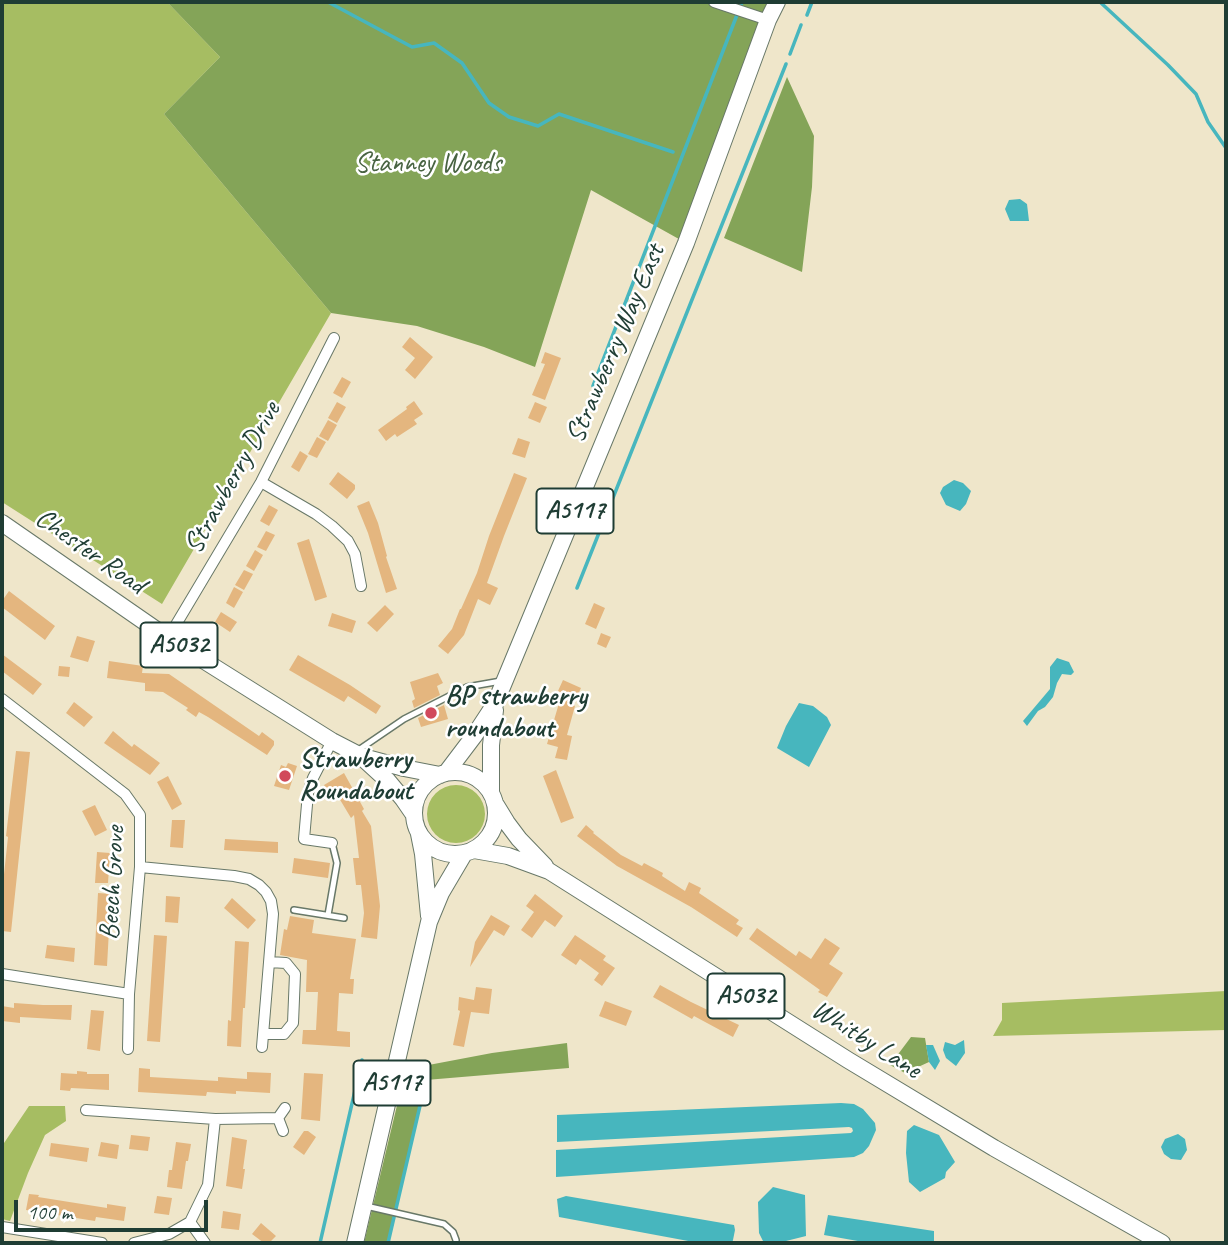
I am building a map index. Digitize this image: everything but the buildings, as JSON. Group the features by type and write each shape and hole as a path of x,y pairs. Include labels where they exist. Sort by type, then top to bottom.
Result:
{"main road":[{"name":"Strawberry Way East","path":"443,774 481,728 495,704 686,243 777,2"},
{"name":"Chester Road","path":"2,523 168,638 332,741 359,755 404,768 443,774"},
{"name":"Strawberry Way East","path":"493,798 491,745 495,704"},
{"name":"Chester Road","path":"359,755 388,781 414,815"},
{"path":"443,774 459,772 472,775 483,783 493,798"},
{"name":"A5117","path":"429,922 423,854 414,815 415,802 429,781 443,774"},
{"name":"A5117","path":"355,1243 429,922 441,893 469,852 485,842 493,830 496,817 493,798"},
{"name":"Whitby Lane","path":"493,798 519,839 549,871"},
{"path":"418,831 426,842 437,850 450,854 469,852"},
{"name":"Whitby Lane","path":"469,852 508,856 549,871 848,1060 994,1148 1161,1243"}],"street":[{"path":"714,2 768,20"},
{"name":"Strawberry Drive","path":"168,638 261,482 334,338"},
{"path":"261,482 316,514 348,541 355,554 361,586"},
{"name":"Beech Grove","path":"2,699 125,794 140,815 140,867 128,994 128,1049"},
{"path":"332,741 308,793 304,839 332,843"},
{"path":"140,867 234,876 249,879 266,892 273,914 262,1047"},
{"path":"263,1034 284,1034 293,1023 295,974 286,964 269,962"},
{"path":"2,974 128,994"},
{"path":"278,1118 285,1108"},
{"path":"86,1110 215,1119 278,1118"},
{"path":"278,1118 283,1131"},
{"path":"134,1243 169,1234 190,1222 208,1185 215,1119"},
{"path":"190,1222 205,1243"},
{"path":"2,1227 102,1243"}],"lane":[{"path":"359,755 404,719 467,687 505,680"},
{"path":"328,915 337,863 332,843"},
{"path":"294,910 344,918"},
{"path":"363,1206 444,1224 453,1232 456,1243"}],"green space":[{"path":"2,2 167,2 220,57 164,114 331,313 162,604 2,502"},
{"name":"Stanney Woods","path":"167,2 777,2 686,243 591,190 535,367 484,347 417,326 331,313 164,114 220,57"},
{"path":"787,77 814,136 812,187 802,272 724,238"},
{"name":"Strawberry Roundabout","path":"456,785 467,787 480,798 485,814 483,825 472,838 456,843 445,841 432,830 427,814 429,803 440,790"},
{"path":"1226,991 1226,1030 993,1036 1002,1020 1002,1003"},
{"path":"911,1037 925,1038 929,1062 905,1073 890,1065"},
{"path":"567,1043 569,1068 426,1080 388,1243 364,1243 405,1072 418,1067 492,1053"},
{"path":"29,1106 65,1106 66,1121 45,1135 10,1221 2,1219 2,1146"}],"water":[{"path":"1020,199 1027,204 1029,221 1010,221 1005,209 1009,200"},
{"path":"954,480 963,483 971,491 960,511 946,505 940,493 943,487"},
{"path":"1057,658 1069,662 1074,672 1071,675 1062,674 1053,697 1027,726 1023,721 1050,689 1050,667"},
{"path":"799,703 813,706 827,717 831,725 809,767 777,748"},
{"path":"964,1040 965,1053 956,1066 946,1058 943,1050 945,1042 955,1045"},
{"path":"926,1045 933,1045 940,1061 935,1070 929,1062"},
{"path":"854,1104 863,1109 875,1123 876,1130 869,1146 854,1157 556,1177 556,1150 853,1131 849,1127 557,1142 557,1115"},
{"path":"914,1125 939,1135 955,1162 946,1172 945,1178 920,1192 909,1182 906,1153 907,1131"},
{"path":"1178,1134 1185,1139 1187,1150 1181,1160 1171,1159 1164,1154 1161,1147 1165,1139"},
{"path":"773,1187 805,1195 806,1236 778,1243 764,1243 759,1233 758,1202"},
{"path":"566,1196 734,1225 733,1240 732,1243 699,1243 559,1217 557,1199"},
{"path":"828,1215 934,1231 934,1243 869,1243 824,1235"}],"waterway":[{"path":"328,2 412,47 434,43 462,63 489,103 509,117 538,126 559,114 673,152"},
{"path":"593,386 742,2"},
{"path":"807,15 812,2"},
{"path":"1100,2 1196,94 1208,122 1226,148"},
{"path":"790,54 801,25"},
{"path":"577,588 786,64"},
{"path":"320,1243 362,1060"},
{"path":"388,1243 426,1080"}],"place":[{"name":"BP strawberry roundabout","path":"431,713"},
{"name":"Strawberry Roundabout","path":"285,776"}]}
